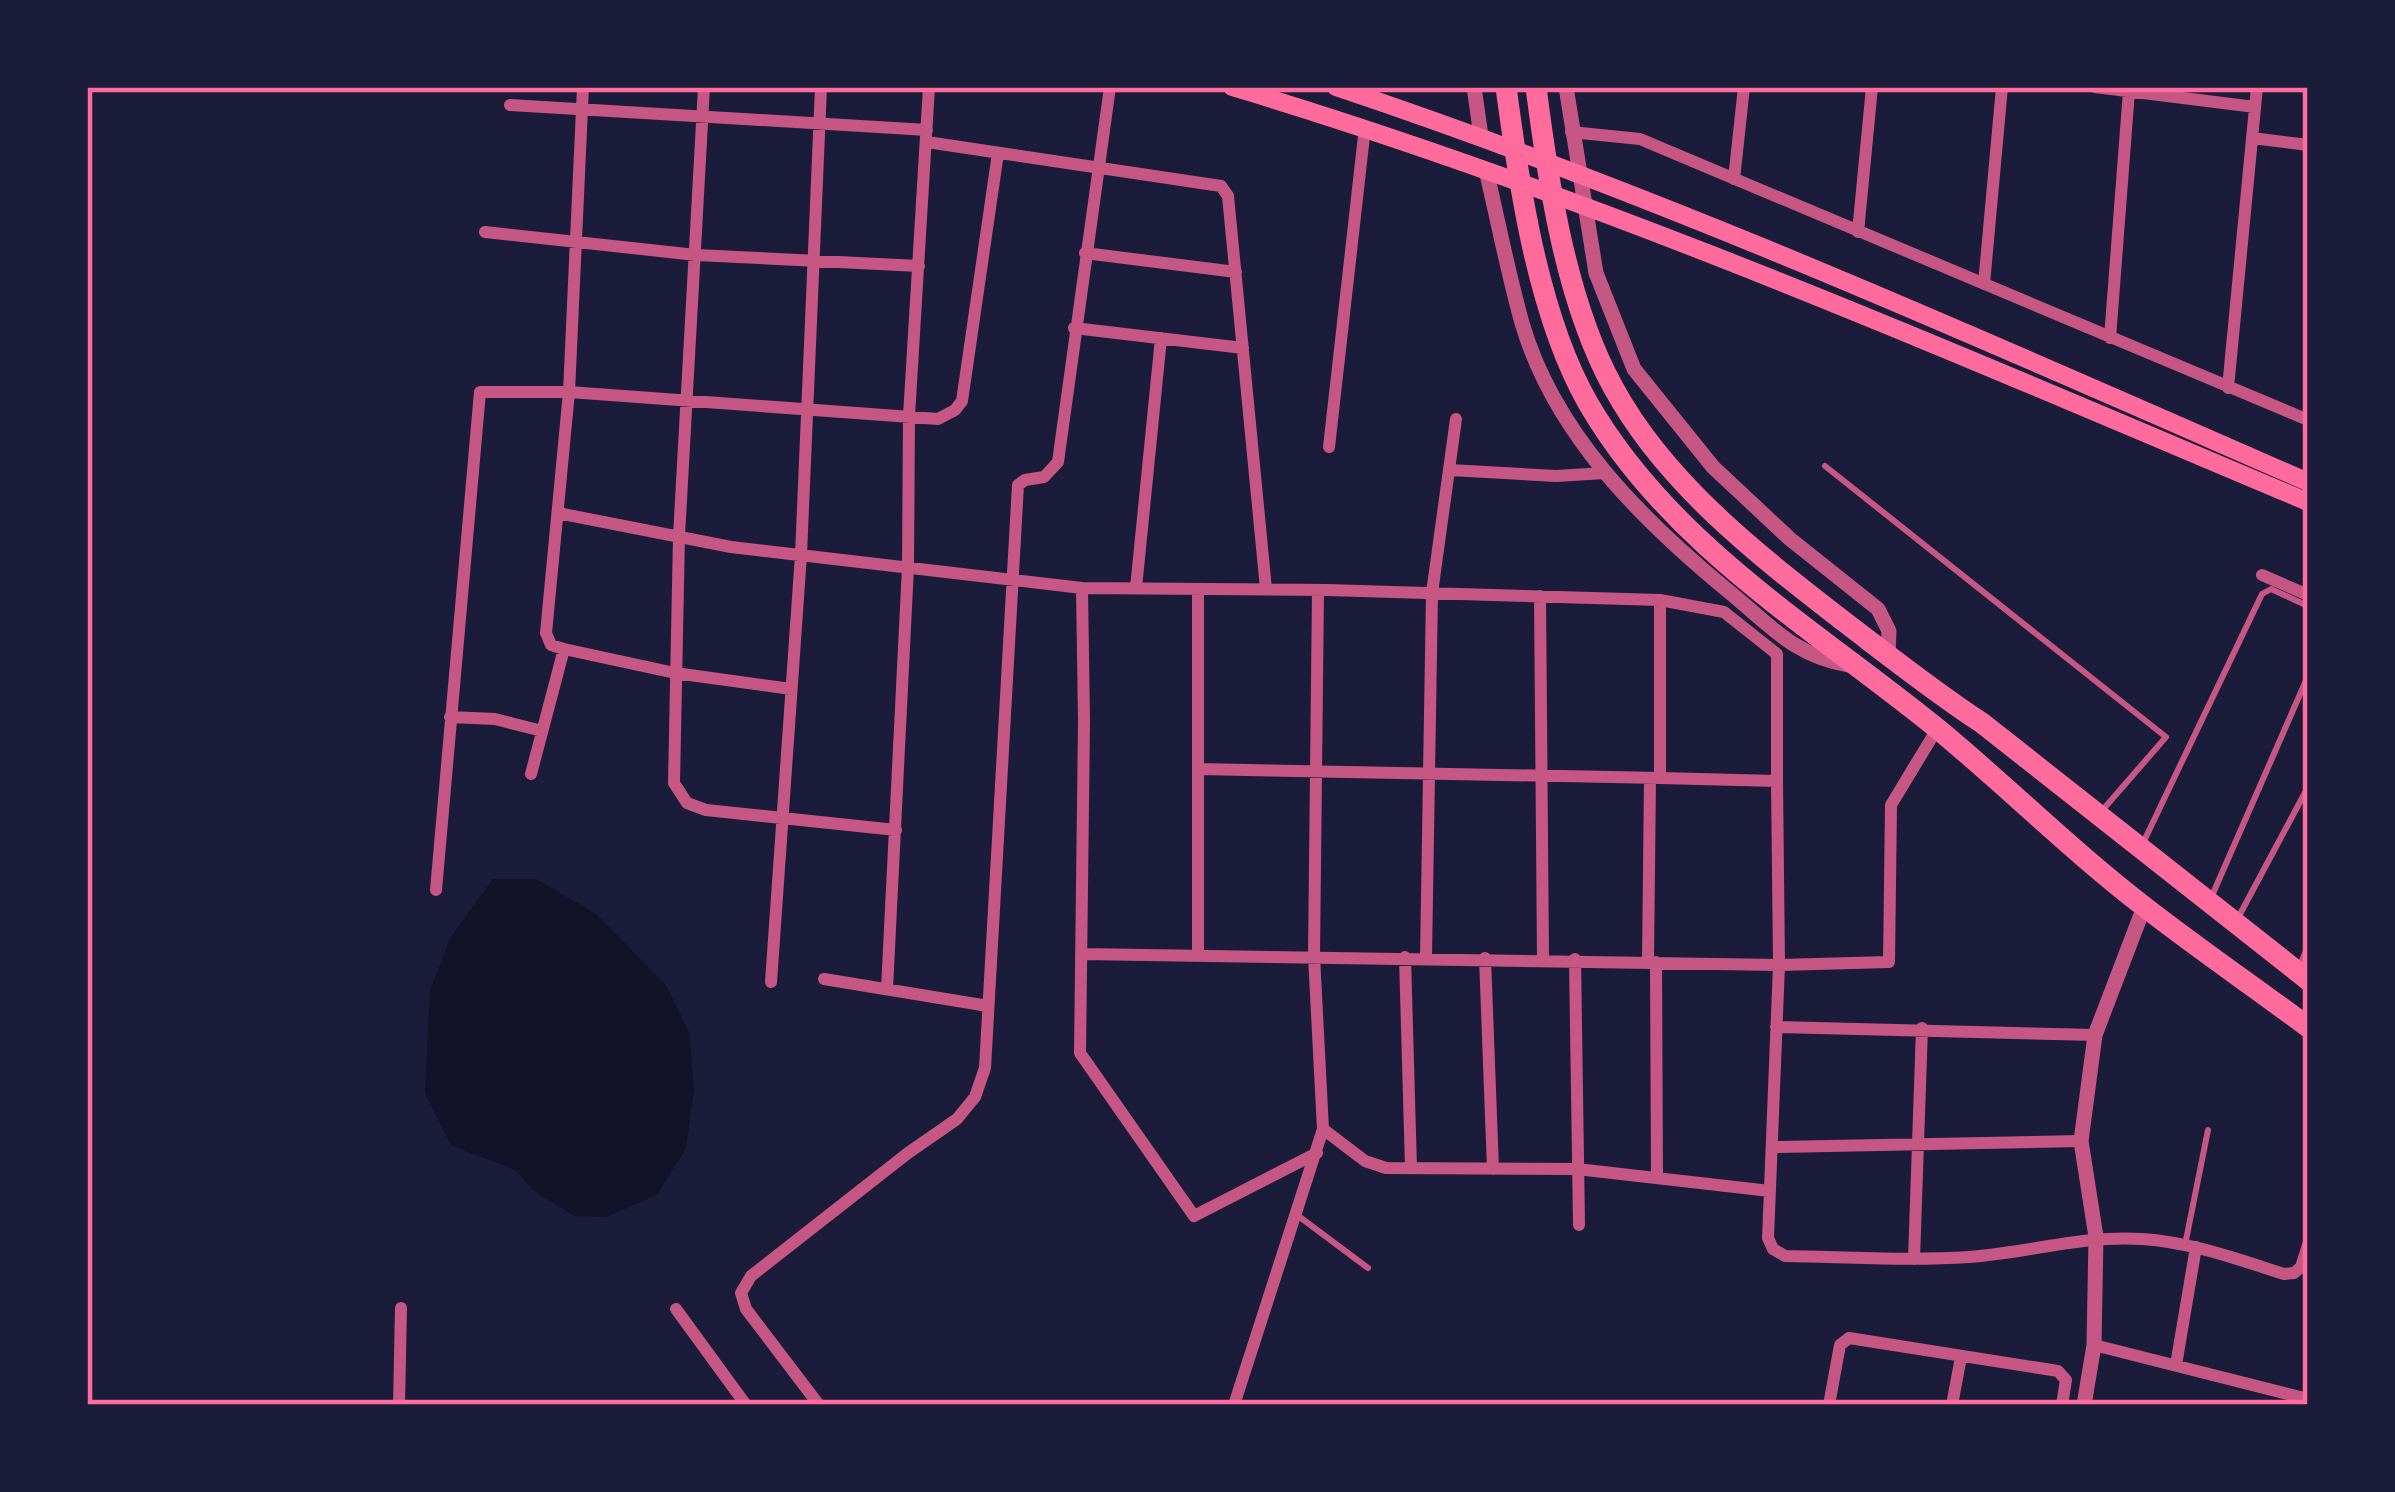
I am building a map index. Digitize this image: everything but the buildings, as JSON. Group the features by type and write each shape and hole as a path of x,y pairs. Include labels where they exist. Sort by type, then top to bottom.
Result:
{"main road":[{"path":"1232,87 1364,127 1583,205 2308,502"},
{"path":"1336,87 1481,136 1629,195 1949,326 2308,482"},
{"path":"1506,87 1528,227 1560,339 1585,398 1612,442 1733,572 1937,729 2144,907 2308,1027"},
{"path":"1536,87 1557,220 1588,329 1611,384 1636,424 1697,495 1753,550 1982,722 2303,976"},
{"path":"1942,349 1949,326"}],"street":[{"path":"583,87 569,392 546,633 551,645 564,649 674,673 791,689"},
{"path":"704,87 679,536 674,673 677,794 706,810 896,830"},
{"path":"771,982 801,555 820,87"},
{"path":"887,989 908,567 909,416 929,87"},
{"path":"820,1405 746,1309 741,1293 751,1276 957,1119 975,1097 985,1068 1018,485 1044,477 1058,462 1110,87"},
{"path":"1474,87 1481,136"},
{"path":"1566,87 1596,273 1634,369 1713,466 1790,539 1878,609 1889,631 1888,655"},
{"path":"1734,179 1744,87"},
{"path":"1858,232 1872,87"},
{"path":"1984,284 2002,87"},
{"path":"2095,87 2254,107"},
{"path":"2228,388 2258,87"},
{"path":"2110,338 2129,91"},
{"path":"510,105 819,123 927,136 1097,170 1221,186 1228,196 1266,590"},
{"path":"1329,447 1364,127"},
{"path":"1571,132 1640,140 2308,420"},
{"path":"2252,138 2308,145"},
{"path":"436,890 480,392 569,392 938,418 955,410 962,400 998,153"},
{"path":"1486,170 1523,326 1557,401 1605,473 1672,545 1804,654 1845,660"},
{"path":"485,232 696,255 919,266"},
{"path":"1085,254 1236,272"},
{"path":"1075,328 1243,348"},
{"path":"1136,588 1161,338"},
{"path":"1426,957 1432,593 1456,418"},
{"path":"1450,470 1556,476 1605,473"},
{"path":"558,513 801,555 1082,588 1660,600 1724,612 1777,654 1779,965 1768,1238 1774,1249 1785,1256 1973,1257 2096,1238 2190,1246 2284,1274 2300,1267 2308,1245"},
{"path":"2262,575 2308,595"},
{"path":"1082,588 1080,1053 1194,1216 1318,1153"},
{"path":"1198,589 1198,954"},
{"path":"1234,1405 1323,1129 1315,956 1318,590"},
{"path":"1540,596 1543,959"},
{"path":"1657,1177 1652,962 1660,600"},
{"path":"531,774 564,649"},
{"path":"451,717 495,719 542,731"},
{"path":"1082,954 1779,965 1889,962 1891,805 1937,729"},
{"path":"1198,769 1777,782"},
{"path":"2084,1405 2094,1345 2096,1238 2081,1142 2095,1035 2144,907"},
{"path":"1406,957 1411,1168"},
{"path":"1485,958 1493,1169"},
{"path":"1575,959 1579,1225"},
{"path":"824,979 988,1006"},
{"path":"1776,1027 2095,1035"},
{"path":"1914,1259 1922,1028"},
{"path":"1323,1129 1365,1161 1386,1168 1577,1169 1770,1192"},
{"path":"1774,1147 2081,1142"},
{"path":"2176,1365 2190,1246"},
{"path":"399,1405 401,1308"},
{"path":"676,1309 746,1405"},
{"path":"1828,1405 1844,1340 2059,1371 2066,1380 2062,1405"},
{"path":"2094,1345 2308,1399"},
{"path":"1952,1405 1961,1357"}],"lane":[{"path":"1825,466 2166,736 2097,817"},
{"path":"2147,856 2262,594 2271,589 2308,606"},
{"path":"2209,904 2308,676"},
{"path":"2235,923 2308,787"},
{"path":"2303,976 2308,946"},
{"path":"2190,1246 2208,1130"},
{"path":"1297,1215 1368,1268"}],"shaded area":[{"path":"493,879 536,879 596,914 666,985 689,1032 694,1089 686,1148 657,1195 606,1217 574,1216 533,1190 515,1170 451,1145 425,1093 430,990 450,938"}]}
